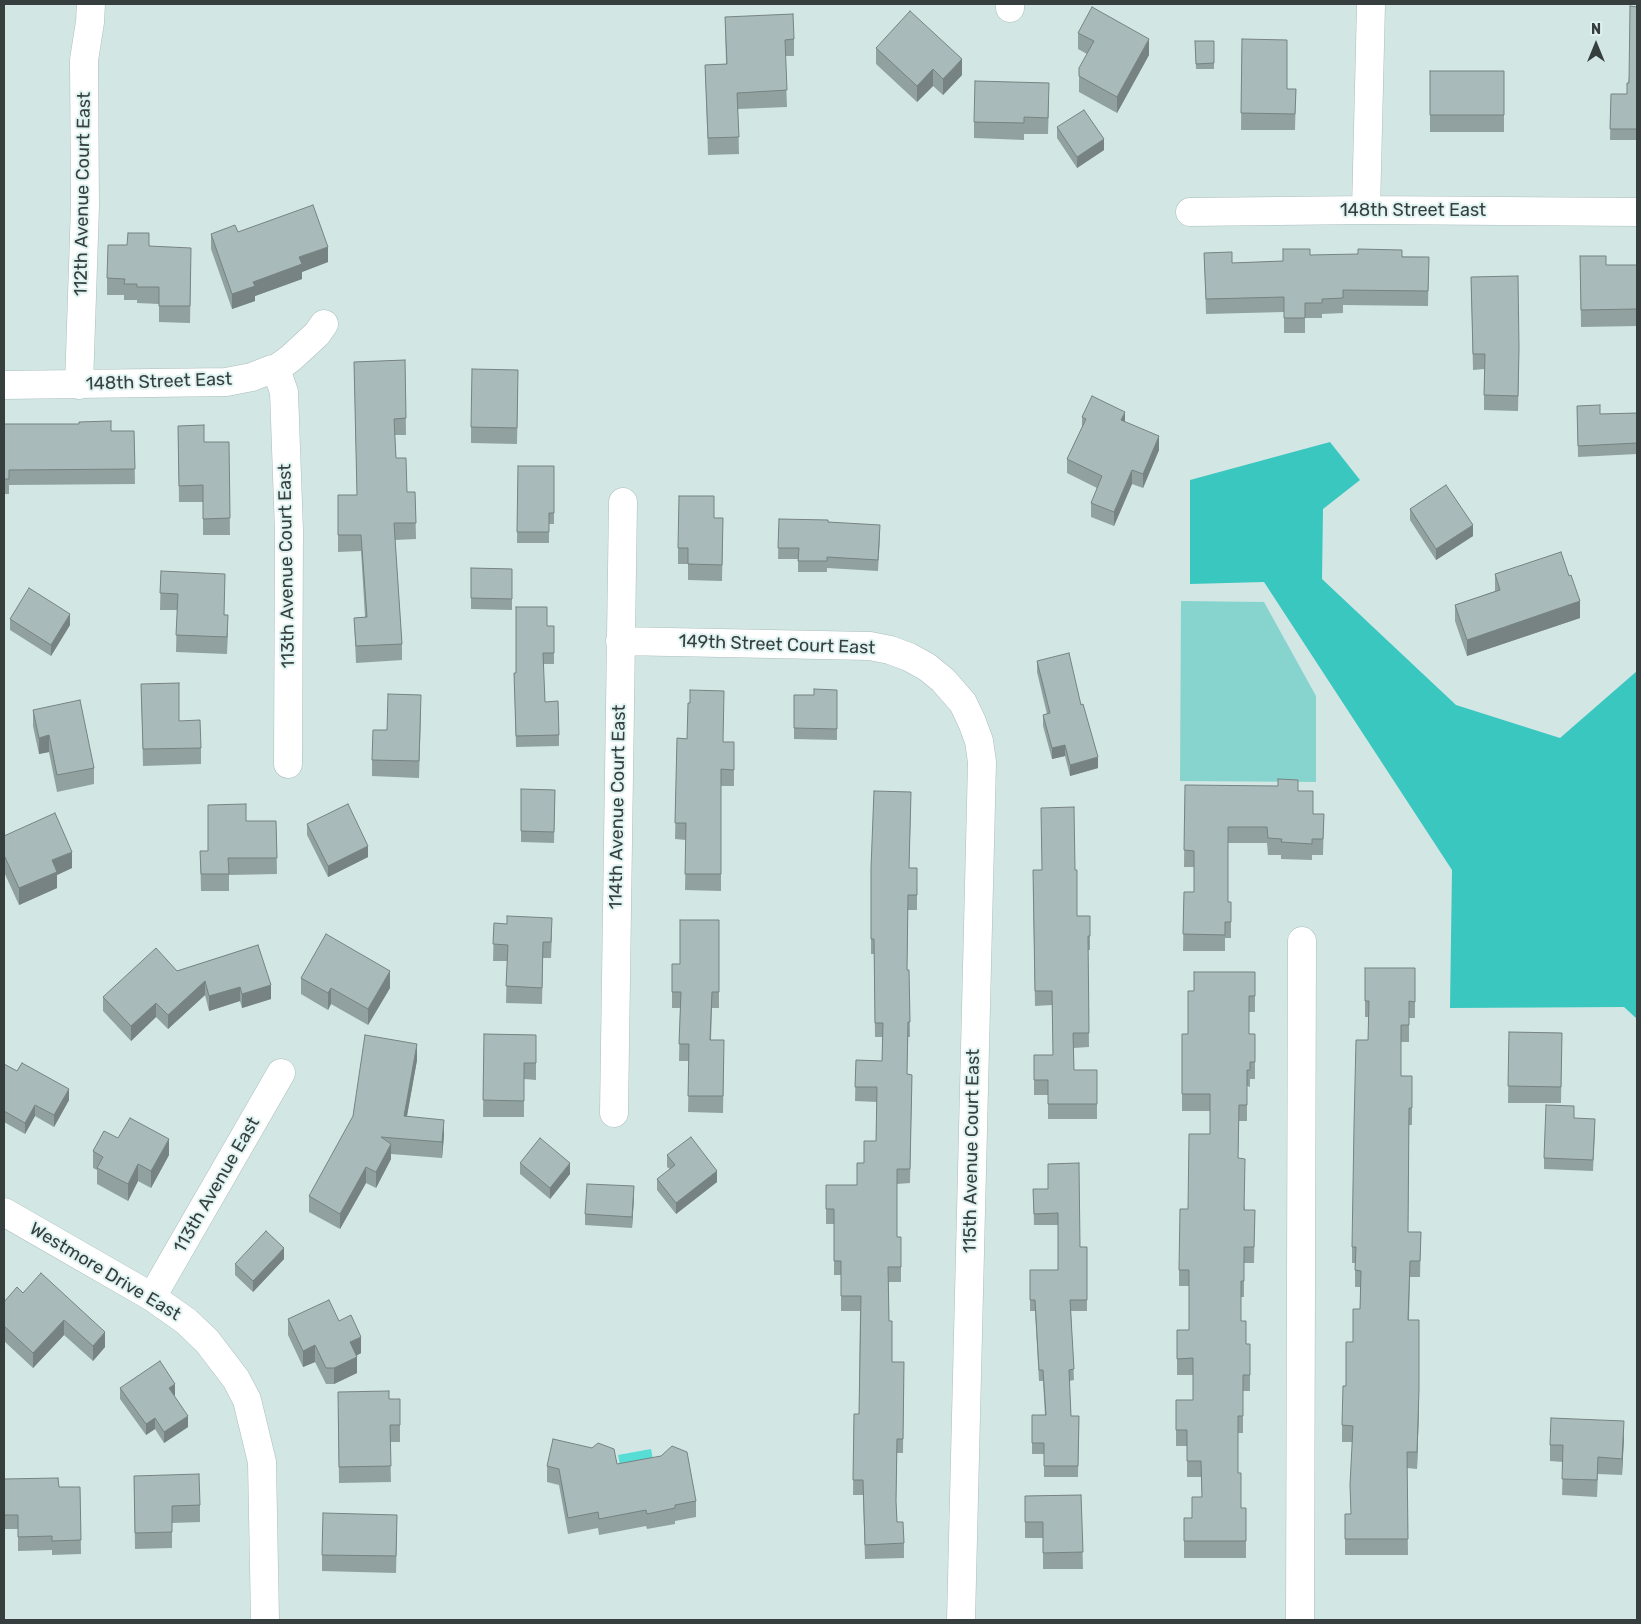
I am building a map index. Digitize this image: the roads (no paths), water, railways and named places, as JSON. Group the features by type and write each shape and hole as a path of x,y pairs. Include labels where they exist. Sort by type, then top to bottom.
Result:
{"street":[{"name":"112th Avenue Court East","path":"80,385 85,206 84,60 91,4"},
{"path":"1366,210 1371,4"},
{"name":"148th Street East","path":"1190,212 1366,210 1637,212"},
{"name":"148th Street East","path":"4,385 226,382 252,377 276,369 317,334 324,324"},
{"name":"113th Avenue Court East","path":"276,369 284,392 289,531 288,764"},
{"name":"114th Avenue Court East","path":"614,1112 623,502"},
{"name":"149th Street Court East","path":"620,641 870,646 890,650 909,657 927,667 952,689"},
{"name":"115th Avenue Court East","path":"952,689 963,703 972,722 982,762 961,1620"},
{"path":"1300,1620 1302,941"},
{"name":"113th Avenue East","path":"152,1297 281,1072"},
{"name":"Westmore Drive East","path":"4,1212 152,1297 186,1321 207,1341 236,1379 247,1400 262,1462 265,1620"}]}
